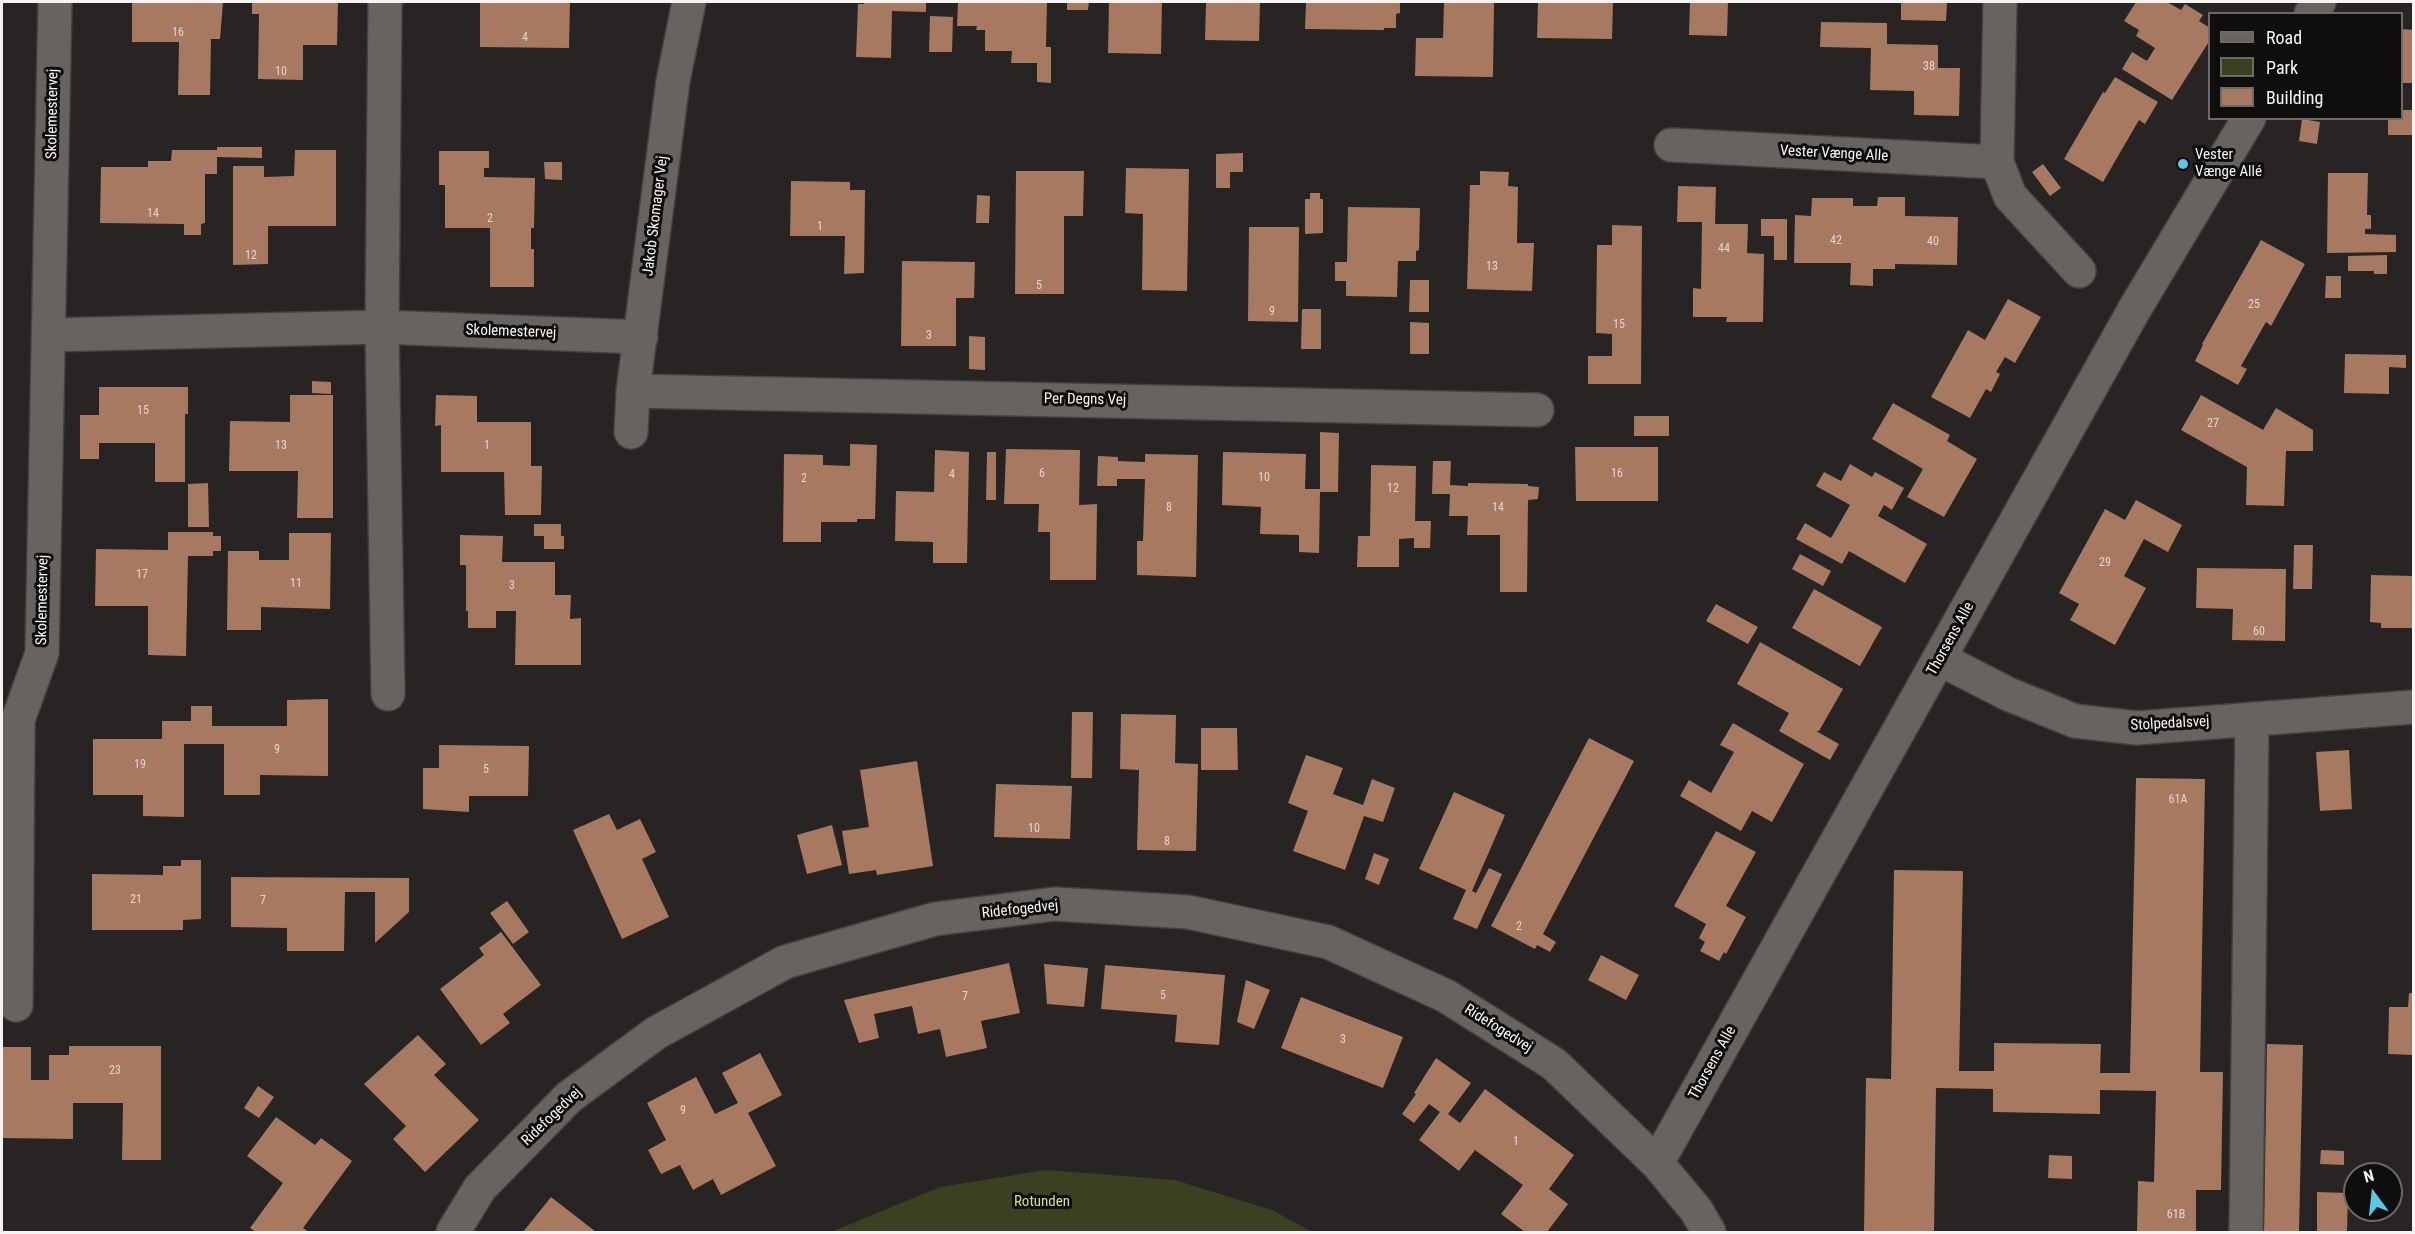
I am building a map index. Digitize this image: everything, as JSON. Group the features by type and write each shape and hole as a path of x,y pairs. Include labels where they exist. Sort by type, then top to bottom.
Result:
{"street":[{"name":"Skolemestervej","path":"16,1005 18,720 42,652 55,2"},
{"path":"385,2 382,327 388,694"},
{"name":"Jakob Skomager Vej","path":"631,432 633,390 673,81 689,2"},
{"path":"2000,2 1996,162 2010,196 2079,271"},
{"name":"Thorsens Alle","path":"1657,1162 2134,310 2248,120"},
{"name":"Vester Vænge Alle","path":"1671,145 1996,162"},
{"name":"Skolemestervej","path":"49,335 382,327 641,337"},
{"name":"Per Degns Vej","path":"633,390 1537,410"},
{"name":"Stolpedalsvej","path":"1940,659 2008,694 2075,721 2137,728 2414,707"},
{"path":"2246,1233 2252,719"},
{"name":"Ridefogedvej","path":"453,1233 480,1188 569,1097 656,1033 785,962 935,919 1056,904 1188,912 1328,942 1446,996 1554,1064 1657,1162 1696,1210 1709,1233"}],"green space":[{"name":"Rotunden","path":"1046,1170 1175,1180 1272,1210 1312,1232 831,1232 940,1187"}],"building":[{"path":"132,2 223,2 220,39 211,39 210,95 178,95 179,42 132,42"},
{"path":"252,2 338,2 337,45 303,45 303,80 258,79 259,14 252,14"},
{"path":"480,2 570,2 569,48 480,47"},
{"path":"864,2 926,2 926,12 892,11 891,58 856,57 858,4 864,4"},
{"path":"958,2 1047,2 1046,47 1051,47 1051,83 1037,82 1037,63 1011,63 1012,51 985,51 985,30 976,30 977,26 957,26"},
{"path":"1067,2 1089,2 1088,10 1067,10"},
{"path":"1109,2 1162,2 1161,54 1108,53"},
{"path":"1206,2 1260,2 1259,41 1205,40"},
{"path":"1306,2 1400,2 1400,13 1396,14 1396,28 1384,28 1384,30 1305,29"},
{"path":"1444,2 1494,2 1493,77 1415,76 1416,38 1443,38"},
{"path":"1538,2 1613,2 1612,39 1537,38"},
{"path":"1690,2 1728,2 1727,36 1689,35"},
{"path":"1901,2 1947,3 1946,21 1901,20"},
{"path":"2136,2 2167,2 2181,10 2185,4 2203,15 2199,21 2208,27 2208,43 2172,100 2122,69 2132,52 2147,61 2155,48 2136,36 2139,30 2124,21"},
{"path":"930,16 953,17 952,52 929,52"},
{"path":"1821,22 1887,23 1887,44 1938,45 1938,68 1960,68 1959,116 1914,115 1914,91 1870,90 1871,48 1820,47"},
{"path":"2403,29 2414,30 2414,83 2403,83"},
{"path":"2115,77 2158,102 2145,124 2139,120 2103,182 2064,159 2103,92 2105,93"},
{"path":"2403,110 2414,110 2414,135 2388,135 2388,120 2403,120"},
{"path":"2302,120 2320,122 2317,144 2299,141"},
{"path":"217,147 262,147 262,158 217,157 217,174 205,174 205,223 201,224 201,235 184,235 184,224 100,223 101,167 148,167 148,161 171,161 172,150 217,150"},
{"path":"295,150 336,150 336,226 268,226 268,264 233,265 233,166 264,166 264,177 294,176"},
{"path":"439,151 489,151 489,168 484,168 484,177 535,178 534,228 531,228 531,249 534,249 534,287 490,287 490,228 445,228 445,185 439,185"},
{"path":"1243,153 1243,172 1230,172 1230,188 1216,188 1216,154"},
{"path":"544,162 562,162 562,180 545,179"},
{"path":"2043,164 2061,188 2050,196 2032,172"},
{"path":"1126,168 1189,169 1187,291 1142,290 1143,214 1125,213"},
{"path":"1016,171 1084,171 1083,216 1064,216 1064,294 1015,294"},
{"path":"1480,171 1509,172 1508,186 1518,187 1517,243 1534,243 1532,291 1467,289 1470,185 1480,185"},
{"path":"2328,173 2368,173 2367,215 2371,215 2371,229 2365,229 2365,234 2396,235 2396,252 2327,253"},
{"path":"791,181 850,182 850,190 865,190 864,273 844,274 845,236 790,236"},
{"path":"1678,186 1716,187 1715,224 1748,224 1747,253 1764,254 1763,322 1726,322 1727,317 1693,317 1693,288 1701,289 1702,222 1677,222"},
{"path":"1310,193 1320,193 1320,199 1323,199 1323,233 1305,234 1305,199 1310,199"},
{"path":"977,195 990,196 989,223 976,223"},
{"path":"1878,197 1905,197 1905,216 1958,217 1957,265 1895,264 1895,269 1873,269 1873,286 1850,285 1851,263 1794,263 1795,215 1811,216 1812,198 1853,198 1853,206 1877,206"},
{"path":"1348,207 1420,208 1419,250 1416,251 1416,261 1398,261 1397,297 1346,296 1346,281 1335,281 1335,262 1347,262"},
{"path":"1761,219 1787,219 1787,260 1774,260 1774,236 1761,236"},
{"path":"1612,225 1642,226 1641,384 1588,384 1588,356 1612,356 1612,334 1596,333 1597,245 1612,245"},
{"path":"1249,227 1299,227 1298,322 1248,321"},
{"path":"2261,240 2305,264 2271,326 2266,322 2241,366 2247,369 2238,385 2195,361 2202,344"},
{"path":"2387,255 2387,274 2374,274 2374,271 2348,271 2348,256"},
{"path":"902,261 975,262 974,298 956,298 956,346 901,346"},
{"path":"2326,276 2341,276 2341,298 2325,298"},
{"path":"1410,280 1429,280 1429,312 1409,312"},
{"path":"2008,299 2041,317 2015,363 2005,357 1996,372 2000,374 1991,392 1986,389 1970,418 1931,397 1968,330 1985,340"},
{"path":"1302,309 1321,309 1321,349 1301,349"},
{"path":"1410,322 1429,323 1429,354 1410,354"},
{"path":"969,336 985,337 985,370 969,369"},
{"path":"2345,354 2406,355 2406,368 2389,367 2389,394 2344,393"},
{"path":"312,381 331,382 331,394 312,393"},
{"path":"99,387 188,387 188,414 185,414 185,482 155,482 155,443 99,443 99,459 80,459 80,415 99,415"},
{"path":"290,395 333,395 333,518 297,518 298,471 229,471 230,421 290,422"},
{"path":"436,395 477,396 477,422 531,422 531,466 542,466 541,515 505,515 504,472 441,472 441,425 435,426"},
{"path":"2201,395 2263,430 2276,408 2313,430 2313,451 2286,451 2284,506 2246,505 2247,467 2181,430"},
{"path":"1893,403 1950,435 1947,441 1977,459 1944,517 1907,497 1923,469 1872,439"},
{"path":"1634,416 1669,416 1669,436 1634,436"},
{"path":"1320,432 1339,433 1338,492 1320,492 1319,553 1299,552 1299,535 1260,534 1261,507 1222,505 1223,452 1306,454 1305,489 1320,489"},
{"path":"850,444 877,445 875,519 857,519 857,522 821,522 821,542 783,542 784,454 823,455 823,465 850,466"},
{"path":"1575,447 1658,447 1658,501 1576,501"},
{"path":"1006,449 1080,450 1079,505 1097,504 1096,580 1050,580 1050,532 1038,532 1039,504 1004,504"},
{"path":"935,450 969,452 967,563 933,563 933,542 895,541 896,491 934,492"},
{"path":"987,452 996,452 996,500 986,500"},
{"path":"1145,454 1198,455 1196,577 1137,575 1137,541 1143,541 1145,479 1117,479 1117,486 1097,486 1098,456 1118,457 1118,461 1145,462"},
{"path":"1433,461 1451,461 1450,485 1528,484 1528,486 1539,487 1538,499 1528,500 1527,592 1500,592 1500,535 1467,535 1468,516 1449,516 1450,494 1432,494"},
{"path":"1850,464 1872,477 1875,472 1904,488 1892,510 1884,505 1878,516 1927,544 1905,583 1849,551 1842,564 1796,539 1805,523 1831,538 1850,505 1816,486 1824,472 1841,481"},
{"path":"1371,465 1416,466 1415,521 1431,521 1430,548 1414,548 1414,538 1399,539 1399,567 1357,567 1358,536 1370,536"},
{"path":"208,483 209,527 188,527 188,484"},
{"path":"2136,500 2182,525 2168,552 2144,539 2124,576 2146,588 2115,645 2070,620 2079,604 2059,593 2105,509 2125,520"},
{"path":"534,524 561,524 564,549 544,549 544,536 534,536"},
{"path":"168,532 213,532 213,536 221,536 221,551 213,551 213,556 188,556 186,656 148,655 148,606 95,606 96,549 168,550"},
{"path":"289,533 331,533 330,609 261,607 261,630 227,630 228,551 259,551 259,560 289,560"},
{"path":"460,535 503,536 502,562 555,562 555,595 571,595 570,619 581,618 581,665 515,665 516,611 496,611 496,628 468,628 466,565 460,565"},
{"path":"2294,545 2313,545 2312,589 2293,589"},
{"path":"1800,554 1831,571 1823,586 1792,569"},
{"path":"2197,568 2286,569 2285,641 2232,640 2233,609 2196,608"},
{"path":"2371,575 2414,576 2414,628 2381,628 2381,623 2370,622"},
{"path":"1814,589 1882,627 1860,666 1792,628"},
{"path":"1716,604 1758,627 1748,644 1706,621"},
{"path":"1760,642 1843,689 1819,731 1816,731 1839,744 1830,760 1779,731 1789,713 1737,684"},
{"path":"328,699 328,776 260,775 260,795 224,795 224,744 184,744 184,817 143,816 143,795 93,795 93,739 162,739 162,721 191,721 191,706 212,706 212,726 287,726 287,700"},
{"path":"1072,712 1093,712 1092,778 1071,778"},
{"path":"1121,714 1176,715 1175,763 1198,764 1196,851 1137,850 1139,770 1120,769"},
{"path":"1733,723 1804,764 1772,822 1752,811 1741,831 1680,796 1689,780 1711,793 1734,752 1720,745"},
{"path":"1201,728 1237,728 1238,770 1201,770"},
{"path":"1589,738 1634,761 1543,934 1556,942 1550,952 1537,945 1535,949 1491,926"},
{"path":"439,745 529,746 528,796 469,796 469,812 423,809 423,768 439,768"},
{"path":"2349,750 2352,809 2320,811 2316,752"},
{"path":"1306,755 1343,768 1333,794 1363,805 1372,779 1395,788 1383,822 1364,816 1345,870 1293,851 1308,811 1288,803"},
{"path":"917,761 933,866 877,875 876,870 849,874 842,831 869,827 860,770"},
{"path":"2136,778 2205,779 2200,1072 2223,1072 2221,1190 2196,1190 2196,1232 2137,1232 2138,1181 2154,1182 2156,1091 2100,1090 2100,1114 1993,1112 1993,1089 1936,1088 1934,1232 1864,1232 1866,1078 1891,1079 1894,870 1963,871 1959,1071 1994,1071 1994,1043 2101,1044 2100,1073 2130,1073"},
{"path":"996,784 1072,786 1070,839 994,837"},
{"path":"1454,792 1505,815 1472,891 1476,893 1489,868 1502,874 1477,929 1453,919 1466,890 1419,869"},
{"path":"609,814 617,830 640,819 656,852 642,859 669,917 622,939 573,830"},
{"path":"832,825 842,865 807,874 797,835"},
{"path":"1716,831 1756,852 1726,906 1746,917 1726,954 1724,952 1719,961 1700,951 1705,942 1699,938 1706,924 1674,906"},
{"path":"1374,853 1389,859 1379,885 1365,879"},
{"path":"181,860 201,860 201,919 183,920 183,930 92,930 92,874 163,875 163,866 181,866"},
{"path":"231,877 409,878 409,912 375,943 375,892 345,892 344,951 287,951 287,928 231,927"},
{"path":"507,901 529,932 513,944 490,913"},
{"path":"501,932 541,985 503,1014 510,1023 481,1045 440,989 484,955 479,948"},
{"path":"1601,955 1639,975 1626,1000 1588,980"},
{"path":"1009,963 1020,1013 981,1021 987,1048 946,1057 940,1029 918,1034 912,1006 874,1014 879,1038 859,1043 844,1000"},
{"path":"1044,964 1088,968 1084,1007 1047,1004"},
{"path":"1105,965 1225,975 1219,1045 1175,1042 1177,1015 1101,1009"},
{"path":"1246,980 1270,990 1254,1029 1237,1022"},
{"path":"2409,993 2414,993 2414,1055 2388,1054 2389,1007 2408,1007"},
{"path":"1301,997 1403,1037 1383,1088 1281,1048"},
{"path":"418,1035 446,1064 434,1075 479,1120 425,1172 393,1139 406,1126 364,1084"},
{"path":"2267,1044 2303,1045 2299,1232 2264,1232"},
{"path":"69,1046 161,1046 161,1160 122,1160 123,1103 73,1103 73,1139 2,1138 2,1047 31,1047 31,1080 49,1080 49,1055 69,1055"},
{"path":"760,1053 782,1095 748,1113 776,1166 721,1195 713,1179 693,1190 680,1165 661,1174 648,1150 666,1140 647,1103 696,1077 715,1114 738,1103 722,1073"},
{"path":"1436,1058 1471,1083 1448,1114 1460,1123 1485,1089 1574,1155 1549,1189 1568,1204 1547,1232 1525,1232 1501,1214 1523,1185 1475,1150 1459,1171 1419,1140 1440,1112 1429,1104 1414,1123 1402,1114"},
{"path":"258,1086 274,1097 259,1118 244,1108"},
{"path":"276,1117 315,1145 321,1138 352,1161 303,1228 309,1232 256,1232 250,1228 283,1183 247,1156"},
{"path":"2321,1150 2344,1151 2343,1165 2320,1164"},
{"path":"2049,1155 2072,1156 2072,1179 2048,1178"},
{"path":"2317,1192 2343,1193 2343,1222 2347,1222 2347,1232 2317,1232"},
{"path":"551,1197 596,1232 523,1232"}],"place":[{"name":"Vester Vænge Allé","path":"2183,164"}]}
